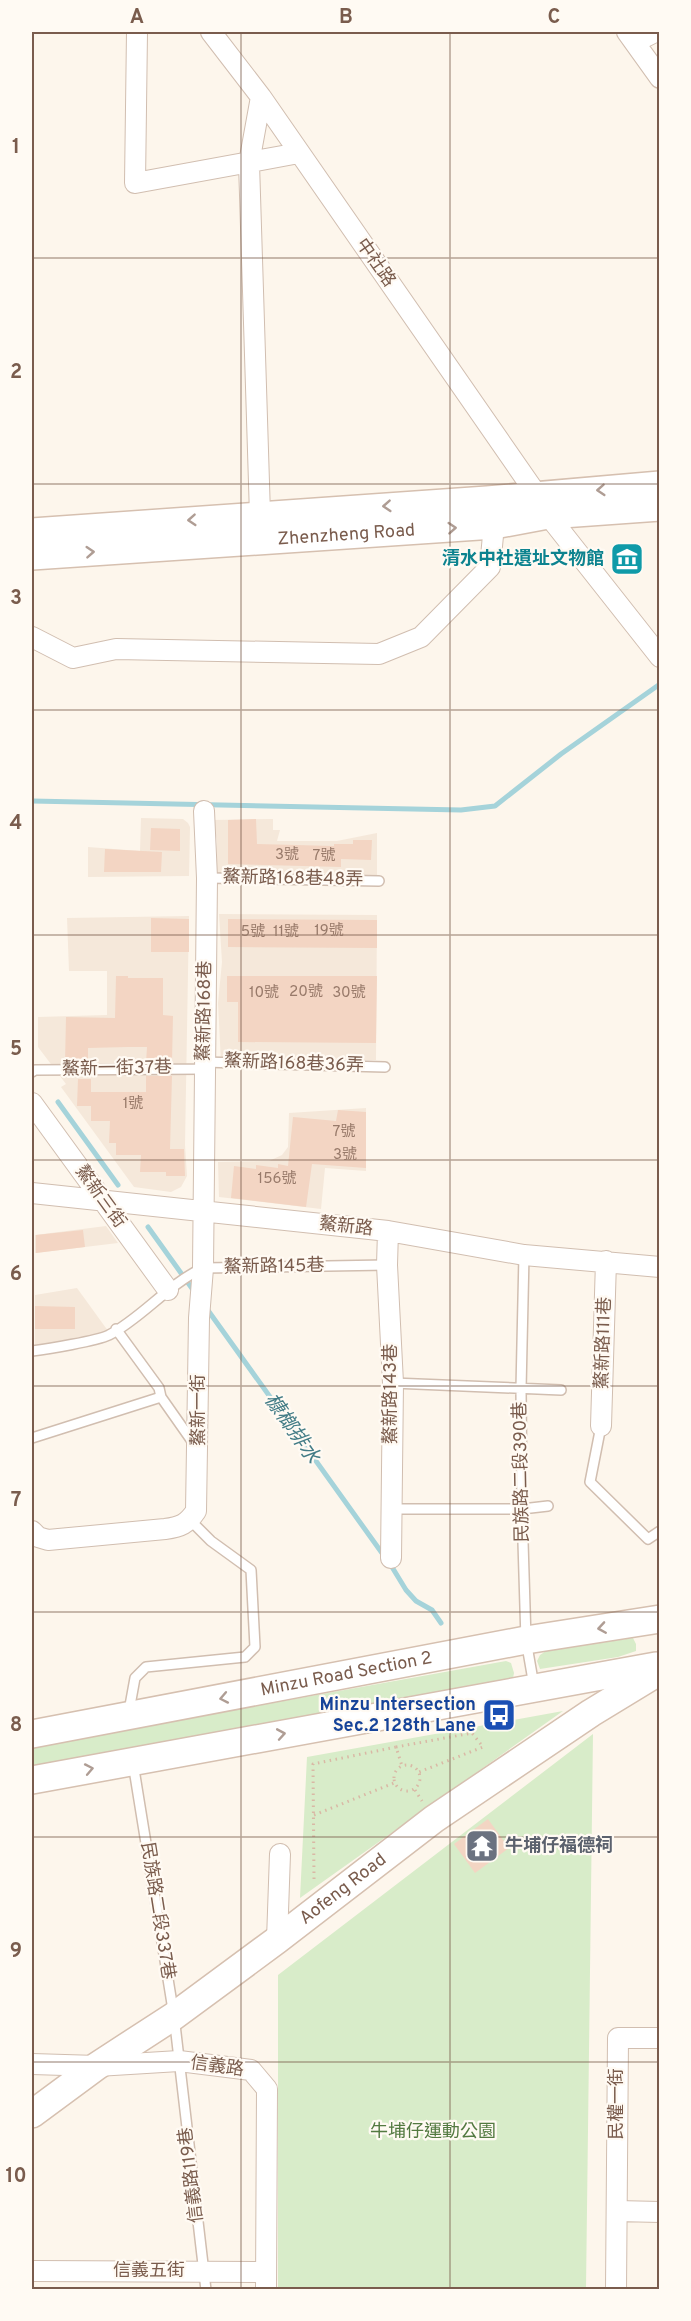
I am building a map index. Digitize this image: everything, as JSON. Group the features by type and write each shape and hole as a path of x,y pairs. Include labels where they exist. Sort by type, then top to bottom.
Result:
{"street":[{"path":"137,32 135,183 299,153"},
{"name":"中社路","path":"211,32 261,96 543,505 660,657"},
{"path":"655,32 631,37 660,78"},
{"path":"260,515 249,163 261,96"},
{"name":"Zhenzheng Road","path":"32,556 491,512 660,485"},
{"name":"Zhenzheng Road","path":"543,505 660,507"},
{"path":"32,637 73,658 116,649 379,654 421,637 490,567 491,512"},
{"name":"Zhenzheng Road","path":"32,532 260,515 491,512"},
{"name":"鰲新路168巷","path":"202,1212 207,878 204,811"},
{"name":"鰲新三街","path":"32,1103 102,1201 173,1286"},
{"name":"鰲新路","path":"32,1193 388,1231 524,1254 660,1267"},
{"name":"鰲新一街","path":"190,1520 196,1511 198,1499 198,1275 202,1212"},
{"name":"鰲新路143巷","path":"388,1231 387,1264 393,1383 391,1557"},
{"name":"鰲新路111巷","path":"601,1426 606,1261"},
{"path":"32,1531 38,1537 48,1540 181,1527 190,1520"},
{"name":"Minzu Road Section 2","path":"32,1734 526,1640 660,1619"},
{"path":"32,1780 534,1690 660,1665"},
{"name":"Aofeng Road","path":"32,2114 97,2066 174,2016 434,1819 591,1713 660,1671"},
{"path":"277,1940 280,1854"},
{"name":"民權一街","path":"616,2289 618,2038 660,2038"},
{"name":"信義路","path":"32,2064 97,2066 179,2061 251,2070 267,2089 266,2281"},
{"path":"617,2211 660,2212"},
{"name":"信義五街","path":"32,2271 266,2281"}],"lane":[{"name":"鰲新路168巷48弄","path":"207,878 379,881"},
{"name":"鰲新路168巷36弄","path":"204,1065 385,1067"},
{"name":"鰲新一街37巷","path":"32,1072 35,1070 204,1065"},
{"name":"民族路二段390巷","path":"524,1254 521,1389 522,1509 526,1640 534,1690"},
{"name":"鰲新路145巷","path":"32,1351 108,1336 159,1300 173,1286 198,1275 387,1264"},
{"path":"116,1329 159,1388 160,1397 198,1450"},
{"path":"393,1383 561,1390"},
{"path":"32,1438 160,1397"},
{"path":"601,1426 590,1482 648,1539 660,1532"},
{"path":"390,1509 522,1509 548,1506"},
{"path":"129,1717 135,1678 146,1667 245,1657 255,1647 251,1570 211,1541 190,1520"},
{"name":"民族路二段337巷","path":"133,1761 174,2016 179,2061"},
{"name":"信義路119巷","path":"179,2061 204,2280"}],"path":[{"path":"314,1880 313,1764 472,1733 483,1747 419,1772"},
{"path":"396,1747 402,1766"},
{"path":"402,1766 412,1766 419,1772 420,1782 415,1790 403,1792 394,1783 395,1773 402,1766"},
{"path":"314,1815 394,1783"}],"shaded area":[{"path":"141,818 183,819 188,823 190,827 189,876 88,877 88,847 140,851"},
{"path":"273,819 273,830 280,830 277,841 337,841 377,833 377,884 217,879 217,841 213,820"},
{"path":"219,914 377,915 376,1060 221,1062 218,1003 222,962"},
{"path":"189,916 185,1145 187,1176 181,1187 171,1192 134,1187 61,1087 66,1084 38,1047 38,1017 107,1015 107,971 69,971 67,918"},
{"path":"366,1108 366,1171 325,1168 321,1209 219,1197 218,1162 269,1161 282,1155 288,1147 289,1113"},
{"path":"106,1226 118,1243 35,1253 35,1235"},
{"path":"77,1288 111,1335 83,1339 82,1337 35,1347 35,1295"}],"green space":[{"path":"633,1638 636,1651 618,1657 540,1669 537,1661 546,1651"},
{"path":"506,1661 511,1663 514,1673 513,1678 507,1682 32,1768 32,1746"},
{"path":"563,1711 300,1898 307,1757"},
{"name":"牛埔仔運動公園","path":"593,1734 586,2289 278,2290 278,1975"}],"building":[{"name":"清水中社遺址文物館","path":"623,553 640,554 639,575 623,575"},
{"path":"256,819 257,844 334,846 334,844 353,844 353,840 372,840 371,860 341,859 341,867 228,864 228,820"},
{"path":"151,828 180,829 180,851 150,850"},
{"path":"105,849 162,852 161,872 104,872"},
{"path":"151,918 189,919 189,952 151,952"},
{"path":"228,919 377,920 377,948 228,947"},
{"path":"116,976 163,978 163,1015 173,1016 172,1062 146,1063 147,1047 128,1047 88,1048 88,1063 65,1063 66,1017 115,1018"},
{"path":"227,976 377,976 376,1043 238,1042 238,1002 227,1002"},
{"path":"146,1076 172,1076 170,1149 184,1149 185,1176 166,1176 166,1172 140,1172 141,1155 116,1155 116,1143 109,1143 110,1121 91,1121 91,1106 77,1106 78,1079 91,1079 91,1092 146,1092"},
{"path":"338,1110 366,1112 366,1168 312,1164 306,1207 231,1198 234,1166 256,1169 256,1165 278,1168 278,1164 288,1166 293,1117 336,1121"},
{"path":"83,1230 85,1247 36,1253 36,1235"},
{"path":"35,1306 75,1307 75,1329 35,1329"},
{"name":"牛埔仔福德祠","path":"488,1819 509,1848 475,1873 454,1844"}],"waterway":[{"path":"32,801 461,810 495,806 561,754 660,684"},
{"name":"槺榔排水","path":"58,1102 118,1185"},
{"name":"槺榔排水","path":"148,1227 196,1294"},
{"name":"槺榔排水","path":"207,1309 392,1567 406,1590 416,1601 432,1610 441,1623"}],"place":[{"name":"清水中社遺址文物館","path":"627,559"},
{"name":"Minzu Intersection Sec.2 128th Lane","path":"499,1715"},
{"name":"牛埔仔福德祠","path":"482,1846"}]}
